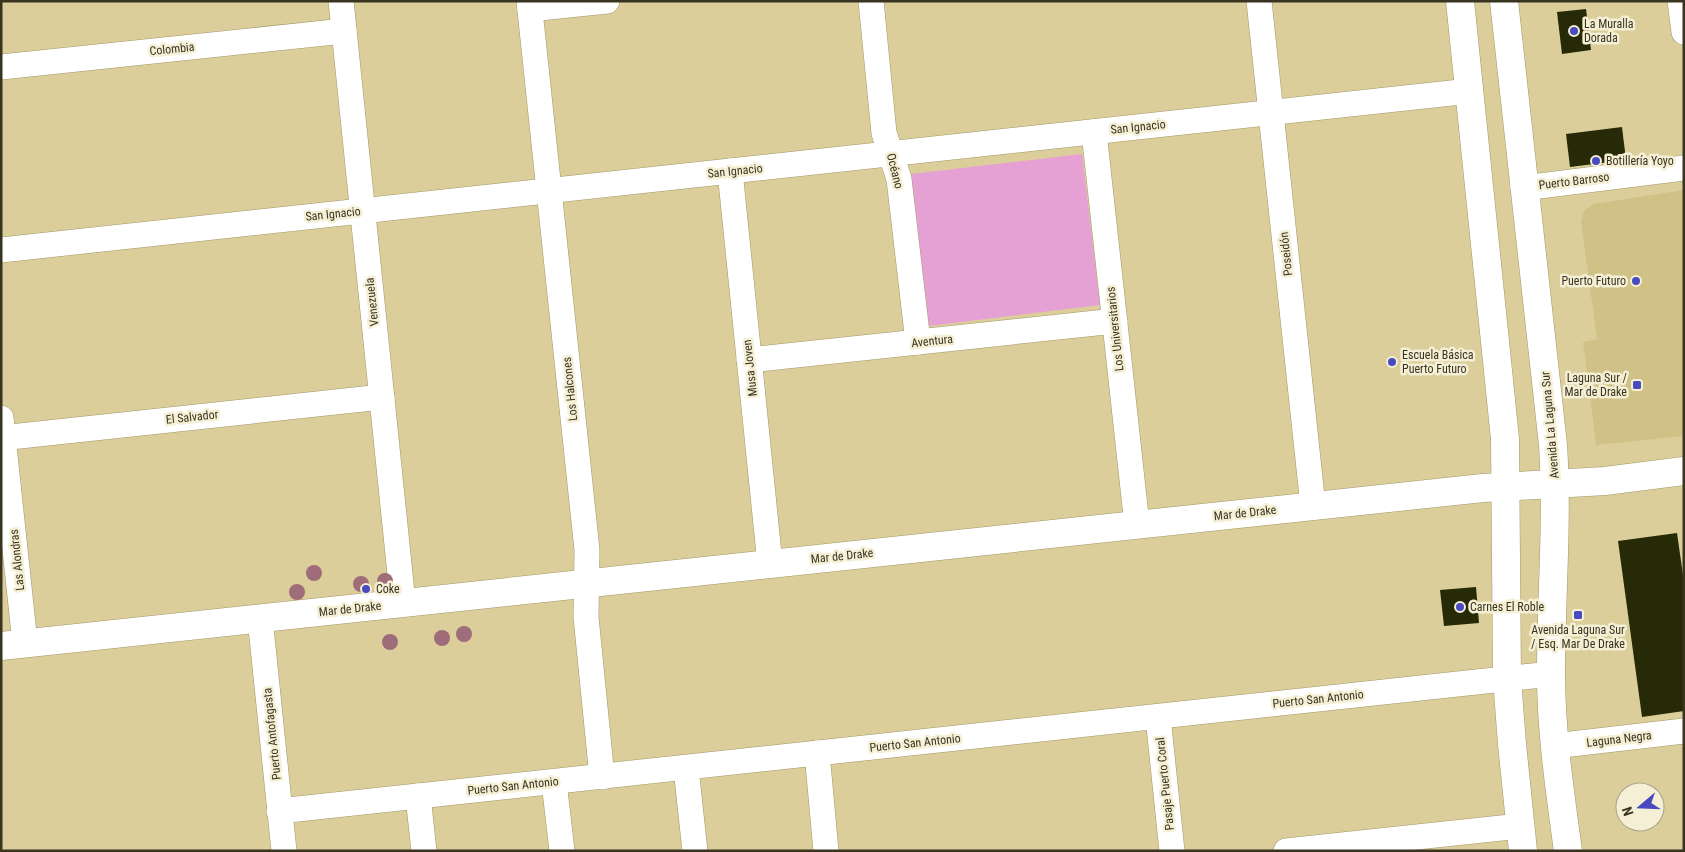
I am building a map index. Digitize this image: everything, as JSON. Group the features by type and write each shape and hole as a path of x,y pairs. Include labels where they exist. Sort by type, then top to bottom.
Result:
{"street":[{"name":"Venezuela","path":"340,1 403,603"},
{"path":"529,5 607,1"},
{"name":"Océano","path":"870,1 884,133 899,179 918,342"},
{"name":"Poseidón","path":"1259,1 1312,506"},
{"path":"1298,850 1522,838 1507,679 1504,439 1460,1"},
{"name":"Avenida La Laguna Sur","path":"1504,1 1556,483 1551,674 1554,746 1568,851"},
{"path":"1680,1 1684,32"},
{"name":"Los Halcones","path":"529,5 587,550 586,617 602,777"},
{"name":"Colombia","path":"1,67 344,31"},
{"name":"San Ignacio","path":"1,250 1470,91"},
{"name":"Los Universitarios","path":"1094,132 1137,525"},
{"name":"Puerto Barroso","path":"1523,188 1684,168"},
{"name":"Musa Joven","path":"730,172 770,564"},
{"name":"Aventura","path":"749,360 1114,322"},
{"name":"El Salvador","path":"2,431 382,397"},
{"name":"Las Alondras","path":"2,431 13,644"},
{"name":"Mar de Drake","path":"13,644 1312,506 1506,486 1604,481 1684,471"},
{"name":"Puerto Antofagasta","path":"260,618 284,851"},
{"name":"Puerto San Antonio","path":"280,811 1551,674"},
{"name":"Pasaje Puerto Coral","path":"1158,717 1172,851"},
{"name":"Laguna Negra","path":"1554,746 1684,731"},
{"path":"816,753 826,851"},
{"path":"686,768 694,851"},
{"path":"554,782 562,851"},
{"path":"418,796 424,851"}],"shaded area":[{"path":"1082,154 1100,305 929,326 911,174"},
{"name":"Puerto Futuro","path":"1684,190 1684,436 1596,445 1583,342 1597,339 1581,222 1584,211 1593,204"}],"building":[{"name":"La Muralla Dorada","path":"1586,9 1591,50 1562,54 1557,12"},
{"path":"1622,127 1626,160 1570,167 1566,134"},
{"path":"1677,533 1684,582 1684,711 1642,717 1618,541"},
{"name":"Carnes El Roble","path":"1476,587 1479,623 1444,626 1440,590"}],"place":[{"name":"La Muralla Dorada","path":"1574,31"},
{"name":"Botillería Yoyo","path":"1596,161"},
{"name":"Puerto Futuro","path":"1636,281"},
{"name":"Escuela Básica Puerto Futuro","path":"1392,362"},
{"name":"Laguna Sur / Mar de Drake","path":"1637,385"},
{"name":"Coke","path":"366,589"},
{"name":"Carnes El Roble","path":"1460,607"},
{"name":"Avenida Laguna Sur / Esq. Mar De Drake","path":"1578,615"}]}
